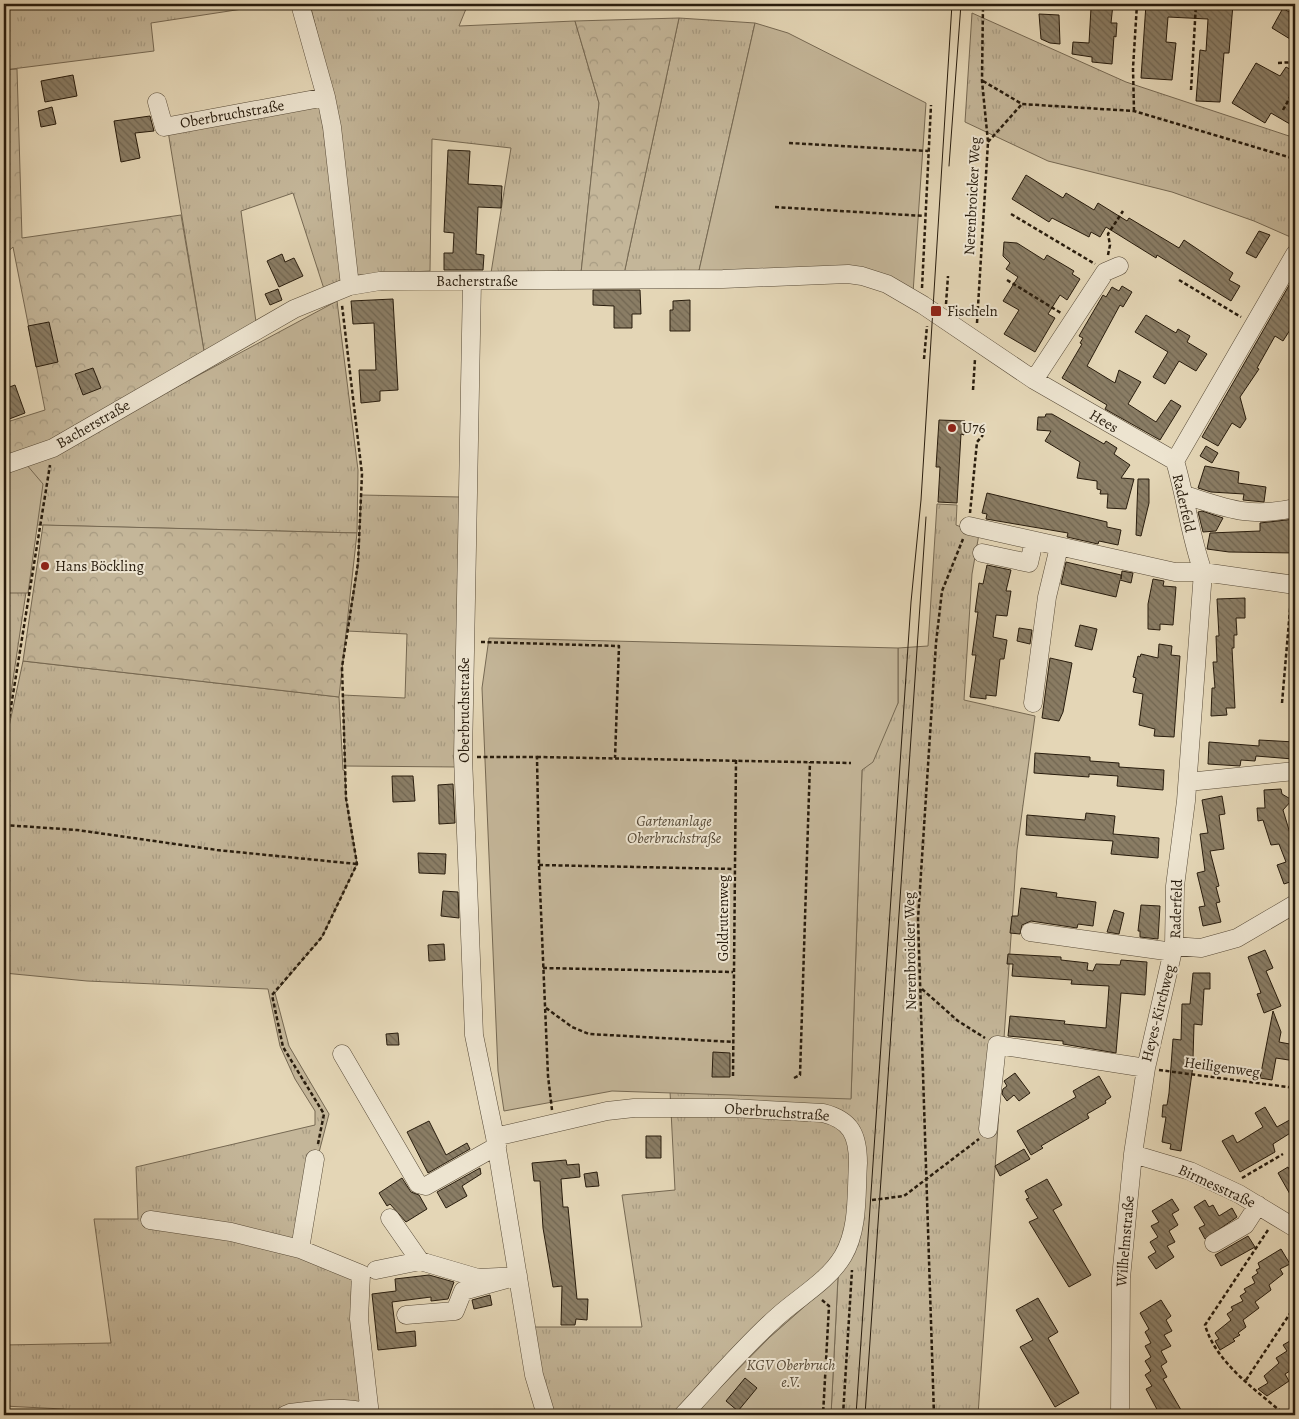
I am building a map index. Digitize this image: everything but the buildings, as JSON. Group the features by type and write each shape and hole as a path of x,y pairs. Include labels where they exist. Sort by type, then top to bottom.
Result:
{"street":[{"path":"300,4 326,97 332,127 350,286"},
{"name":"Oberbruchstraße","path":"157,102 164,127 326,97"},
{"name":"Raderfeld","path":"1174,949 1175,886 1188,782 1203,572 1194,546 1185,495 1174,461 1295,254"},
{"path":"1034,380 1073,320 1112,269"},
{"name":"Bacherstraße","path":"4,464 53,448 294,309 350,286 380,281 724,279 848,274 887,284 923,305 976,341"},
{"name":"Oberbruchstraße","path":"472,281 463,757 474,1035 496,1142 534,1375 546,1415"},
{"name":"Hees","path":"976,341 1034,380 1174,461"},
{"path":"1185,495 1239,512 1277,512 1295,508"},
{"path":"969,526 1175,572 1203,572 1293,585"},
{"path":"982,553 1029,563 1034,541"},
{"path":"1033,703 1048,597 1059,547"},
{"path":"1188,782 1295,771"},
{"name":"Heyes-Kirchweg","path":"996,1045 1146,1068 1174,949 1201,948 1237,938 1295,904"},
{"path":"1030,932 1174,949"},
{"path":"988,1129 996,1045"},
{"name":"Oberbruchstraße","path":"342,1054 418,1184 426,1186 496,1142 553,1123 607,1111 663,1106 823,1113 838,1117 849,1125 855,1138 858,1157 856,1202 850,1239 842,1257 810,1290 777,1317 683,1415"},
{"name":"Wilhelmstraße","path":"1120,1415 1121,1278 1133,1154 1146,1068"},
{"name":"Birmesstraße","path":"1133,1154 1190,1171 1258,1204 1295,1228"},
{"path":"300,1249 315,1159"},
{"path":"1214,1243 1245,1225 1258,1204"},
{"path":"390,1218 420,1261"},
{"path":"150,1220 231,1232 300,1249 360,1274 359,1319 370,1414 332,1408 285,1415"},
{"path":"376,1270 420,1261 478,1278 518,1276"},
{"path":"406,1315 455,1311 463,1291 518,1276"}],"path":[{"name":"Nerenbroicker Weg","path":"973,390 988,142 982,81 983,4"},
{"path":"1134,111 1133,68 1137,4"},
{"path":"1191,90 1196,4"},
{"path":"1278,63 1295,62"},
{"path":"982,81 1022,104 1134,111 1295,159"},
{"path":"1283,110 1295,88"},
{"path":"988,142 1022,104"},
{"path":"924,359 927,326 921,295 930,105"},
{"path":"789,143 928,151"},
{"path":"775,207 924,216"},
{"path":"1112,269 1108,234 1123,211"},
{"path":"1012,214 1112,269"},
{"path":"944,320 948,276"},
{"path":"1007,280 1073,320"},
{"path":"1179,280 1254,324"},
{"path":"315,1159 324,1114 283,1047 272,995 322,937 357,864 346,798 342,714 342,667 358,565 362,474 341,301 350,286"},
{"name":"Nerenbroicker Weg","path":"934,1415 925,1182 922,988 918,919 936,644 942,591 969,526 976,442 984,435"},
{"path":"4,750 53,448"},
{"path":"1282,703 1293,585"},
{"path":"464,643 619,646 615,758"},
{"path":"463,757 852,762"},
{"path":"537,757 543,968 548,1076 553,1123"},
{"name":"Goldrutenweg","path":"733,1076 736,760"},
{"path":"794,1078 800,1075 810,762"},
{"path":"4,825 77,830 217,850 275,854 357,864"},
{"path":"539,865 734,870"},
{"path":"543,968 734,972"},
{"path":"922,988 958,1021 996,1045"},
{"path":"546,1008 572,1027 589,1034 734,1042"},
{"name":"Heiligenweg","path":"1146,1068 1295,1088"},
{"path":"856,1202 904,1196 980,1139 988,1129"},
{"path":"1225,1187 1283,1154"},
{"path":"1277,1216 1205,1325 1209,1337 1219,1353 1285,1415"},
{"path":"843,1415 853,1266"},
{"path":"810,1290 829,1306 823,1415"},
{"path":"1246,1380 1295,1306"}],"green space":[{"path":"4,4 275,4 151,23 154,51 4,70"},
{"path":"310,4 468,4 459,26 575,21 599,103 581,273 491,273 511,148 432,139 430,271 356,275 337,115"},
{"path":"972,13 1126,82 1295,138 1295,239 1254,221 1172,192 1048,161 965,122"},
{"path":"679,18 755,23 698,275 624,274"},
{"path":"679,18 624,274 581,273 599,103 575,21"},
{"path":"755,23 788,33 926,103 913,293 881,276 698,275"},
{"path":"17,69 22,238 181,215 204,351 51,442 4,459 4,423 45,410 13,247 4,255 4,70"},
{"path":"320,104 344,280 324,289 293,193 241,211 256,322 204,351 168,131"},
{"path":"337,301 358,470 357,533 36,525 4,740 4,469 57,451"},
{"path":"26,464 43,484 28,593 4,593 4,471"},
{"path":"361,495 460,497 459,767 345,766 343,695 405,698 407,634 347,631 358,565"},
{"path":"937,504 957,505 956,525 979,534 972,574 964,700 1035,716 1017,850 978,1415 831,1415 838,1277 770,1337 751,1335 676,1415 553,1415 533,1339 532,1327 642,1327 622,1195 675,1190 670,1091 851,1098 862,770 898,703 898,648 928,646"},
{"path":"43,525 357,533 339,697 23,661"},
{"name":"Gartenanlage Oberbruchstraße","path":"489,638 898,648 898,703 873,762 862,770 851,1099 612,1091 504,1111 498,1071 482,688"},
{"path":"23,661 339,697 346,798 357,864 322,937 275,993 289,1046 329,1114 317,1160 303,1247 363,1274 373,1415 104,1415 63,1409 4,1406 4,1345 111,1343 94,1219 138,1219 136,1167 315,1125 315,1111 295,1079 280,1046 268,989 87,981 4,973 4,750"},
{"name":"KGV Oberbruch e.V.","path":"838,1277 831,1415 693,1415 770,1337"}],"tram line":[{"path":"856,1415 911,602 921,500 952,4"},
{"path":"949,166 961,4"},
{"path":"865,1415 926,517"}],"place":[{"name":"Fischeln","path":"936,311"},
{"name":"U76","path":"952,428"},
{"name":"Hans Böckling","path":"45,566"}]}
